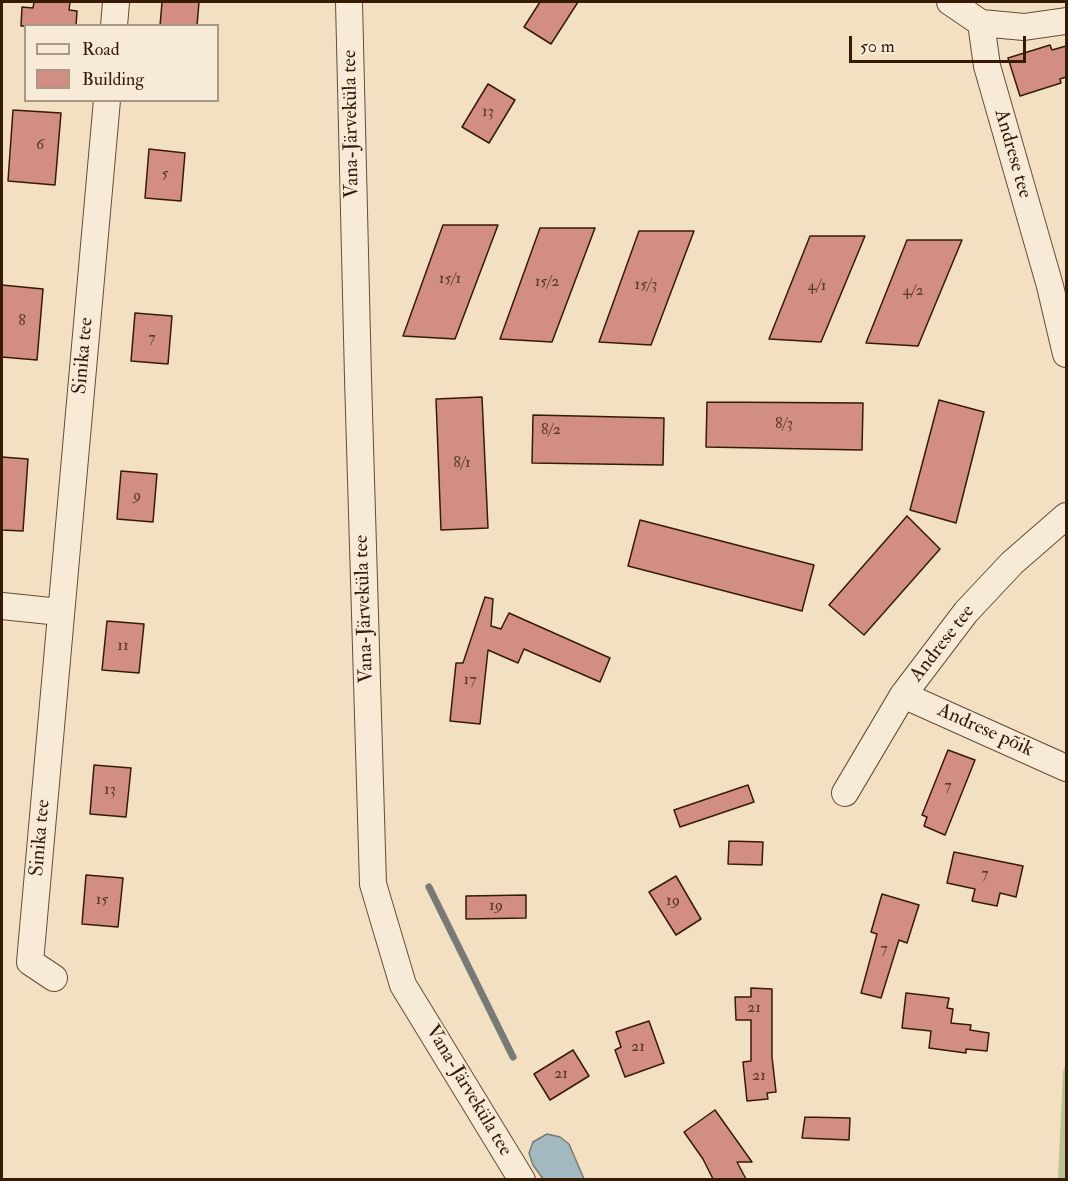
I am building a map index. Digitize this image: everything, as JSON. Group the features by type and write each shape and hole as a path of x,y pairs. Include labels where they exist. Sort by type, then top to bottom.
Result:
{"street":[{"path":"114,24 116,2"},
{"name":"Vana-Järveküla tee","path":"349,2 373,884 403,985 522,1179"},
{"path":"950,2 981,23 1024,27 1066,21"},
{"name":"Andrese tee","path":"981,23 987,66 1050,286 1066,354"},
{"name":"Sinika tee","path":"54,978 30,962 107,102"},
{"name":"Andrese tee","path":"845,793 903,695 966,612 1012,563 1066,516"},
{"path":"2,606 60,612"},
{"name":"Andrese põik","path":"903,695 1066,768"}],"green space":[{"path":"1066,1062 1066,1179 1058,1179 1063,1072"}],"water":[{"path":"547,1134 560,1137 569,1144 584,1179 543,1179 533,1165 529,1153 533,1142"}],"building":[{"path":"34,2 70,2 69,10 77,11 76,24 24,24 21,26 22,7 33,8"},
{"path":"162,2 199,2 197,24 160,24"},
{"path":"540,2 578,2 551,44 524,27"},
{"path":"1050,45 1052,50 1066,46 1066,77 1060,79 1061,83 1020,96 1008,58"},
{"path":"488,84 515,100 489,143 462,127"},
{"path":"13,110 61,113 55,185 8,181"},
{"path":"149,149 185,153 181,201 145,198"},
{"path":"443,225 498,225 455,339 403,336"},
{"path":"540,228 595,228 552,342 500,339"},
{"path":"639,231 694,231 651,345 599,342"},
{"path":"810,236 865,236 821,342 769,339"},
{"path":"907,240 962,240 918,346 866,343"},
{"path":"2,285 43,289 37,360 2,357"},
{"path":"135,313 172,316 168,364 131,361"},
{"path":"482,397 488,528 441,530 436,399"},
{"path":"939,400 984,412 956,523 910,510"},
{"path":"707,402 863,403 862,450 706,447"},
{"path":"533,415 664,418 663,465 532,463"},
{"path":"2,457 28,459 23,531 2,530"},
{"path":"121,471 157,474 153,522 117,519"},
{"path":"907,516 940,549 864,635 829,605"},
{"path":"640,520 814,565 802,611 628,566"},
{"path":"485,597 493,599 491,626 501,629 509,613 610,658 600,682 524,649 518,663 488,650 480,724 450,721 456,663 463,663"},
{"path":"107,621 144,624 139,673 102,670"},
{"path":"948,750 975,760 945,835 924,826 927,817 922,815"},
{"path":"94,765 131,768 126,817 90,814"},
{"path":"748,785 754,802 680,827 674,810"},
{"path":"729,841 763,842 762,865 728,864"},
{"path":"954,852 1023,866 1016,897 1000,893 997,906 972,901 975,889 947,883"},
{"path":"86,875 123,878 118,927 82,924"},
{"path":"676,876 701,919 676,935 649,892"},
{"path":"882,894 919,905 907,943 899,940 881,998 861,993 877,934 871,932"},
{"path":"526,895 526,918 466,919 466,896"},
{"path":"751,988 772,989 772,1057 776,1092 767,1093 768,1099 747,1101 743,1062 751,1061 751,1020 736,1020 735,997 751,997"},
{"path":"906,993 949,998 947,1008 953,1009 951,1023 971,1025 970,1030 989,1033 987,1051 966,1049 966,1053 929,1048 931,1031 902,1028"},
{"path":"649,1021 664,1063 625,1077 615,1050 621,1047 616,1032"},
{"path":"573,1050 589,1076 550,1100 534,1074"},
{"path":"715,1110 752,1162 737,1162 746,1179 713,1179 703,1159 684,1132"},
{"path":"805,1117 850,1118 849,1140 802,1138"}],"waterway":[{"path":"429,887 513,1057"}]}
